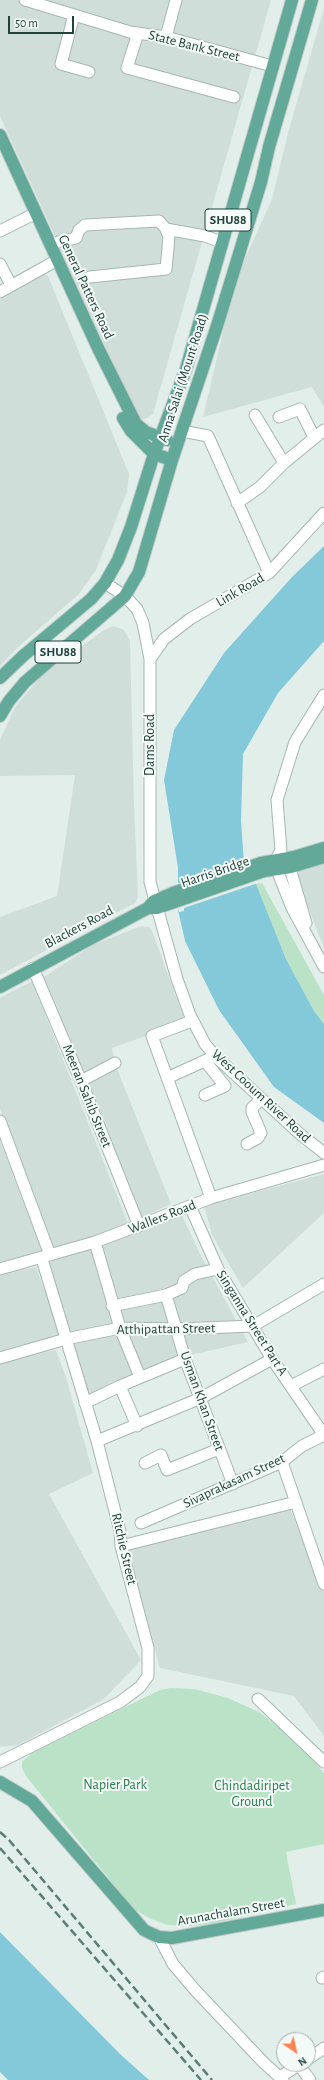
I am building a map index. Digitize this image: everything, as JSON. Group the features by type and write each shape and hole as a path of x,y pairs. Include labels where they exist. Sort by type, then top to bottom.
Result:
{"main road":[{"name":"Anna Salai (Mount Road)","path":"0,679 26,652 91,599 105,583 118,560 132,527 154,454 186,369 221,242 292,0"},
{"name":"Anna Salai (Mount Road)","path":"2,706 57,653 125,596 139,572 172,460 259,189 269,147 312,0"},
{"name":"General Patters Road","path":"0,135 98,348 136,424 146,432 178,443"},
{"path":"250,142 269,147"},
{"name":"General Patters Road","path":"0,150 91,352 119,410 130,430 154,454"},
{"path":"154,454 172,460"},
{"path":"0,679 22,686"},
{"path":"283,861 324,848"},
{"path":"283,861 324,858"},
{"name":"Harris Bridge","path":"174,897 283,861"},
{"name":"Blackers Road","path":"0,987 153,906 174,897"},
{"name":"Arunachalam Street","path":"0,1782 32,1801 144,1930 160,1937 172,1938 324,1910"}],"street":[{"name":"State Bank Street","path":"25,0 138,33 166,37 272,66"},
{"path":"166,37 176,0"},
{"path":"74,15 61,64 89,72"},
{"path":"138,33 127,68 234,97"},
{"path":"0,231 30,216"},
{"path":"50,244 76,238 79,230 85,225 160,221 166,229 169,237 166,269 90,277"},
{"path":"166,229 205,236 221,242"},
{"path":"0,292 52,263"},
{"path":"0,264 11,285"},
{"path":"279,417 300,409 314,437"},
{"path":"255,415 284,463"},
{"path":"236,503 260,487 284,463 324,430"},
{"path":"182,431 208,436 236,503 269,573"},
{"name":"Link Road","path":"150,659 164,639 190,619 269,573 324,513"},
{"name":"Dams Road","path":"105,583 125,596 137,609 143,623 150,659 150,882 153,906"},
{"path":"324,695 295,742 277,800 283,861 310,940 324,967"},
{"name":"West Cooum River Road","path":"153,906 192,1021 210,1058 324,1153"},
{"name":"Meeran Sahib Street","path":"34,968 82,1081 139,1226"},
{"path":"192,1021 152,1036 211,1198"},
{"path":"167,1078 210,1058 225,1086 205,1095"},
{"path":"82,1081 115,1063"},
{"path":"247,1144 258,1138 261,1133 252,1112 252,1108 261,1099"},
{"name":"Ritchie Street","path":"0,1120 46,1257 66,1339 97,1440 120,1532 121,1546 148,1648 148,1676 140,1688 120,1702 0,1762"},
{"name":"Wallers Road","path":"0,1269 95,1242 211,1198 324,1165"},
{"name":"Singanna Street Part A","path":"190,1206 218,1269 272,1360 324,1435"},
{"path":"95,1242 112,1306 140,1377"},
{"path":"112,1306 166,1295 182,1288 184,1281 195,1274 218,1269"},
{"name":"Atthipattan Street","path":"0,1358 66,1339 120,1328 177,1330 253,1326 324,1284"},
{"name":"Usman Khan Street","path":"166,1295 185,1359 233,1484"},
{"path":"85,1403 140,1377 185,1359"},
{"path":"97,1440 136,1426 201,1398 272,1360"},
{"path":"291,1386 324,1369"},
{"path":"120,1386 136,1426"},
{"name":"Sivaprakasam Street","path":"141,1523 282,1462 302,1446 324,1435"},
{"path":"145,1463 162,1455 167,1470 219,1449"},
{"path":"282,1462 324,1584"},
{"path":"121,1546 296,1502"},
{"path":"258,1699 324,1762"},
{"path":"160,1937 173,1964 195,1990 264,2062 282,2078"}],"shaded area":[{"path":"0,0 271,0 153,414 146,419 139,420 0,116"},
{"path":"324,8 324,407 312,387 203,417 235,281 272,199 288,133"},
{"path":"44,274 48,276 129,474 127,492 96,570 79,594 17,648 0,666 0,300"},
{"path":"113,626 124,630 130,641 138,897 135,903 0,975 0,917 57,896 75,775 0,776 0,740 15,707 43,674 104,630"},
{"path":"324,862 324,948 300,887 298,877 300,869"},
{"path":"141,926 149,927 153,933 185,1022 112,1048 114,1057 81,1075 42,978 93,945"},
{"path":"32,981 129,1226 58,1250 51,1247 0,1109 0,998"},
{"path":"116,1066 171,1204 138,1219 85,1083"},
{"path":"0,1141 42,1251 0,1263"},
{"path":"324,1174 324,1213 243,1288 212,1235 204,1206"},
{"path":"182,1215 199,1252 248,1342 191,1355 88,1399 49,1259"},
{"path":"36,1267 63,1340 0,1356 0,1275"},
{"path":"56,1350 66,1377 93,1473 49,1494 141,1660 104,1699 18,1745 3,1747 0,1746 0,1361"},
{"path":"290,1508 324,1592 324,1736 294,1696 160,1668 127,1548"}],"green space":[{"path":"262,883 324,995 324,1024 314,1011 286,959 256,884"},
{"path":"170,1688 194,1689 228,1698 259,1712 280,1728 314,1761 324,1773 324,1844 286,1852 296,1904 211,1924 190,1926 167,1925 149,1918 135,1910 127,1901 26,1776 22,1768 22,1762 32,1753 160,1690"}],"water":[{"path":"324,546 324,641 278,693 243,754 241,821 244,864 256,884 286,959 314,1011 324,1024 324,1123 274,1087 219,1010 185,941 176,901 178,868 164,780 174,730 224,653 292,577"},
{"path":"0,1932 120,2054 149,2080 8,2080 0,2072"}],"pier":[{"path":"246,860 258,883 184,908 184,911 179,912 174,897 176,884"}],"railway":[{"path":"0,1832 9,1840 212,2080"},
{"path":"0,1848 201,2080"}],"park label":[{"name":"Napier Park","path":"115,1785"},
{"name":"Chindadiripet Ground","path":"252,1794"}]}
